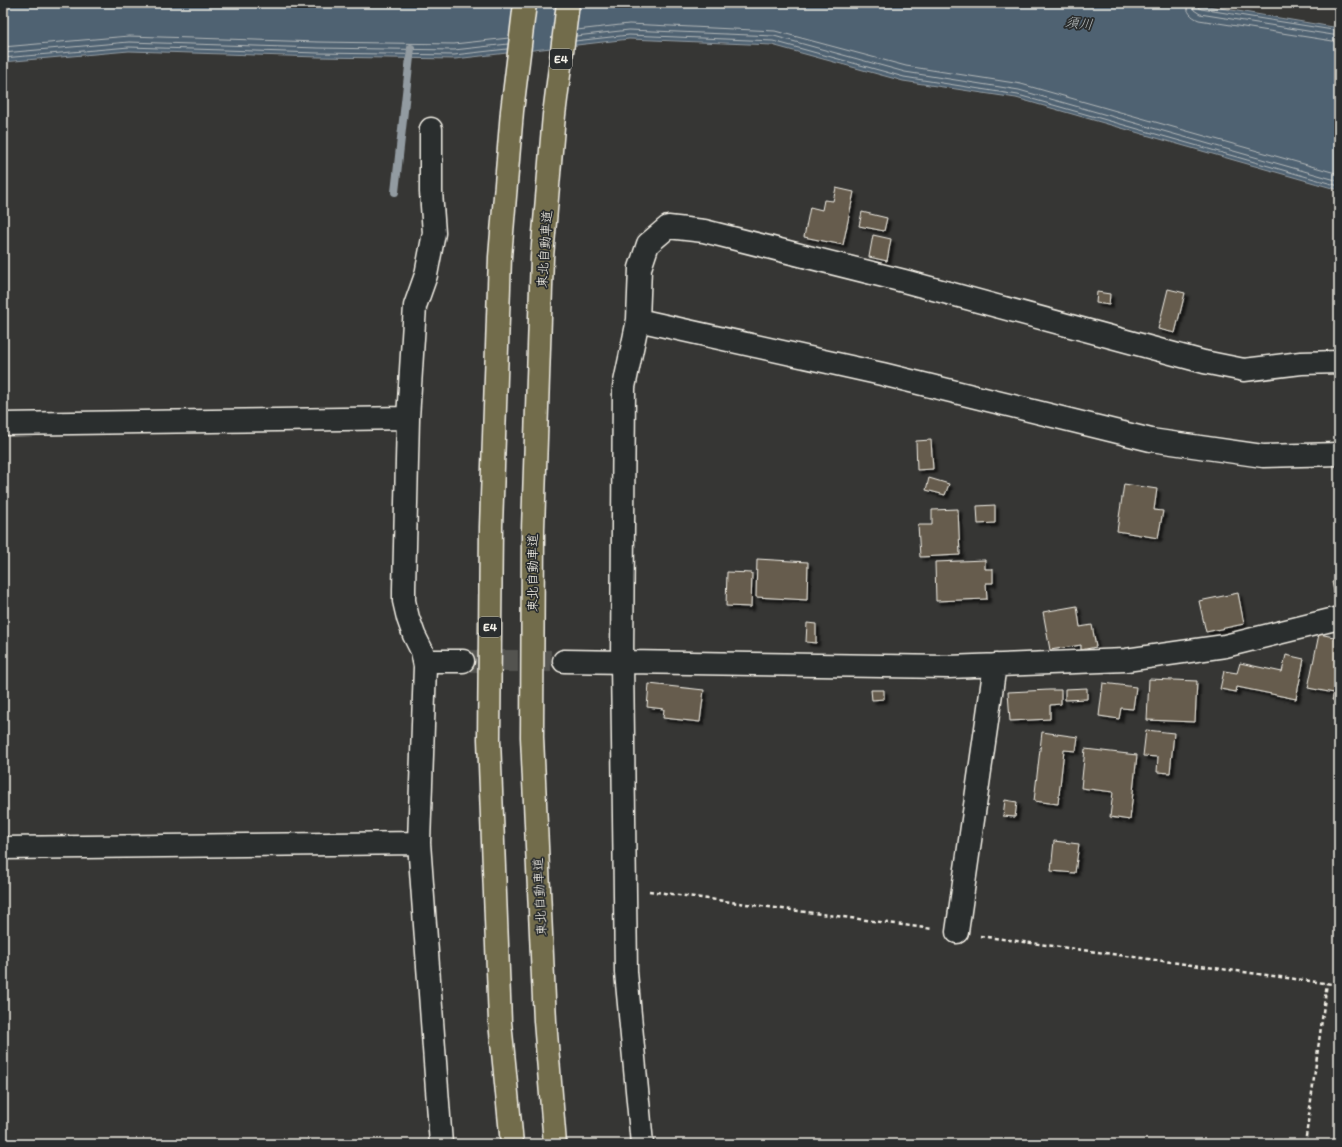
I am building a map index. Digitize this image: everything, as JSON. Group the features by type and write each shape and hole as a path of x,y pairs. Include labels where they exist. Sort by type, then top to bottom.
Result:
{"highway":[{"name":"E4","path":"512,1144 500,1022 489,739 491,527 500,257 512,111 525,3"},
{"name":"東北自動車道","path":"555,1144 545,1021 532,737 533,514 542,257 554,115 568,3"}],"street":[{"path":"431,129 431,192 434,233 426,275 415,306 408,418 404,601 412,629 422,651 425,666 419,843 441,1144"},
{"path":"642,1144 626,972 622,661 624,387 638,320 640,268 648,244 668,227 704,231 904,280 1204,362 1244,370 1339,362"},
{"path":"638,320 882,374 1150,440 1263,456 1339,454"},
{"path":"3,424 408,418"},
{"path":"564,661 948,667 1126,660 1217,647 1339,618"},
{"path":"424,661 463,661"},
{"path":"957,932 995,665"},
{"path":"3,848 419,843"}],"path":[{"path":"1305,1144 1327,983"}],"water":[{"name":"須川","path":"3,3 1190,3 1339,28 1339,190 1016,98 903,81 772,45 629,39 455,59 318,57 129,51 3,62"}],"building":[{"path":"836,188 854,192 843,245 804,237 810,207 822,210 824,200 833,201"},
{"path":"862,212 887,218 884,231 859,226"},
{"path":"873,235 891,239 887,261 869,257"},
{"path":"1168,289 1185,293 1175,333 1158,329"},
{"path":"1097,292 1110,294 1109,305 1096,303"},
{"path":"931,440 933,469 917,470 916,441"},
{"path":"929,478 949,484 945,495 926,490"},
{"path":"1124,484 1157,489 1154,510 1163,511 1158,538 1117,531"},
{"path":"995,505 995,523 978,524 977,506"},
{"path":"958,509 960,555 920,557 918,525 932,525 932,510"},
{"path":"757,559 808,562 807,600 756,597"},
{"path":"985,560 985,569 993,569 993,583 986,583 987,599 936,601 935,562"},
{"path":"727,572 752,573 751,607 726,606"},
{"path":"1339,581 1339,605 1337,605 1332,582"},
{"path":"1238,593 1244,624 1206,632 1199,601"},
{"path":"1077,606 1080,627 1092,625 1096,647 1081,650 1081,645 1050,650 1043,612"},
{"path":"807,623 816,624 816,643 806,642"},
{"path":"1319,634 1339,638 1339,701 1332,700 1334,693 1308,688"},
{"path":"1286,655 1304,659 1296,699 1237,687 1236,692 1220,689 1224,671 1237,673 1240,663 1282,672"},
{"path":"1149,679 1197,681 1195,722 1147,720"},
{"path":"1103,683 1136,687 1133,709 1121,708 1119,719 1099,716"},
{"path":"649,684 704,690 700,722 663,718 664,709 647,707"},
{"path":"1087,688 1087,699 1065,700 1065,689"},
{"path":"871,690 884,690 884,699 872,700"},
{"path":"1061,690 1061,704 1050,705 1050,719 1010,721 1008,692"},
{"path":"1146,730 1174,733 1170,773 1157,772 1158,757 1143,756"},
{"path":"1042,732 1078,737 1076,751 1064,750 1058,804 1034,801"},
{"path":"1085,749 1137,755 1130,820 1110,817 1113,792 1081,788"},
{"path":"1005,800 1017,802 1015,817 1003,816"},
{"path":"1054,841 1079,844 1075,873 1051,871"}],"waterway":[{"path":"395,192 411,48"}],"tunnel":[{"path":"463,661 564,661"}]}
